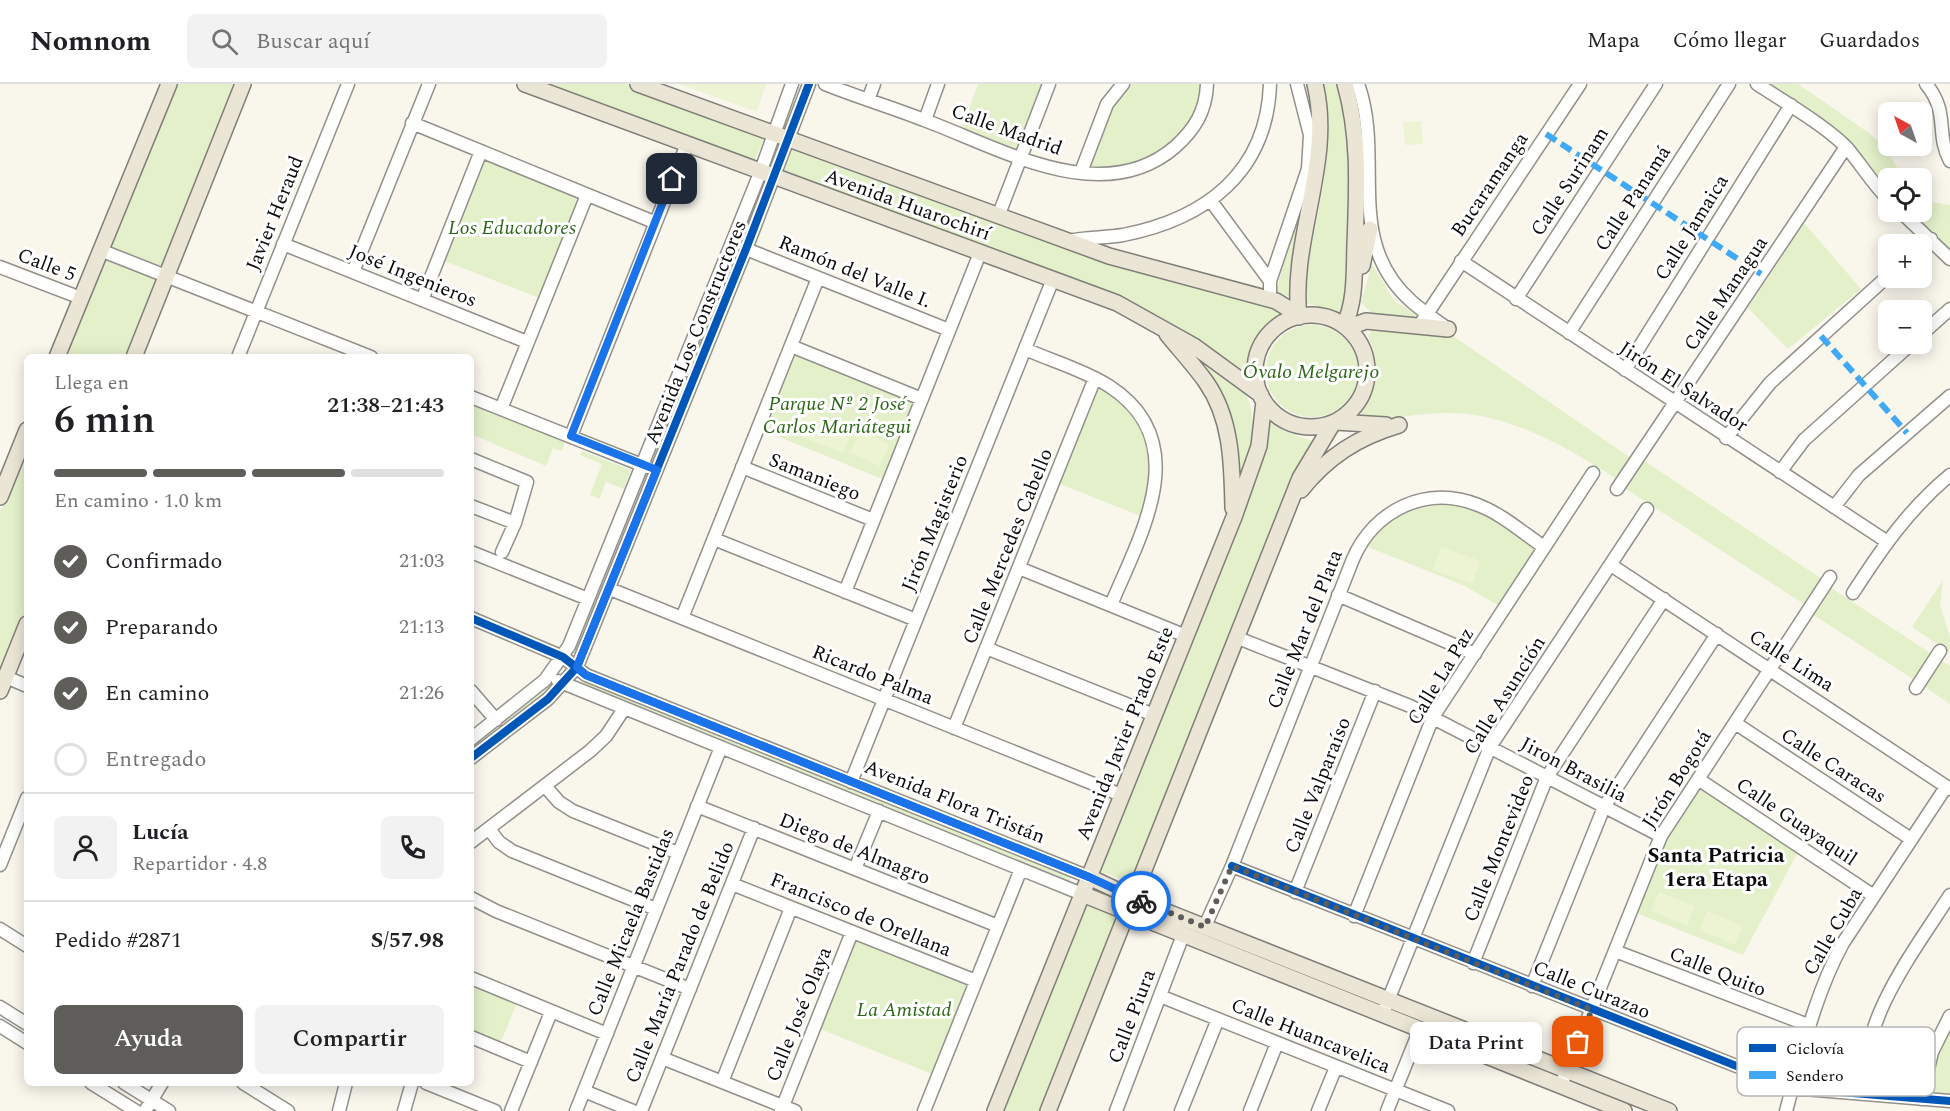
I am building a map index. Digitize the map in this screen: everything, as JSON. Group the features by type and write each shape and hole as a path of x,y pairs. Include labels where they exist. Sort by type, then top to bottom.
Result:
{"main road":[{"path":"58,354 169,84"},
{"path":"135,354 243,84"},
{"name":"Avenida Huarochirí","path":"525,84 1116,303 1216,360 1262,398"},
{"name":"Avenida Huarochirí","path":"638,84 999,214 1066,242 1283,304 1296,317"},
{"path":"1296,317 1297,289 1321,137 1315,84"},
{"path":"1345,84 1356,145 1353,292 1346,327"},
{"path":"1308,169 1321,137"},
{"path":"1353,292 1361,273 1370,229"},
{"path":"1346,327 1365,321 1426,315 1448,329"},
{"path":"1048,1111 1305,467 1334,422 1356,404 1367,378 1364,350 1346,327 1321,316 1296,317 1276,329 1263,344 1256,369 1262,398 1283,419 1295,424 1314,427 1334,422 1399,425 1363,438 1338,452 1297,495 1286,517"},
{"path":"1161,327 1206,382 1219,407 1228,436 1234,517"},
{"name":"Avenida Javier Prado Este","path":"995,1111 1234,517 1259,446 1262,398"},
{"path":"0,497 24,437"},
{"path":"3,684 24,632"},
{"name":"Avenida Flora Tristán","path":"1089,877 1205,927 1669,1111"},
{"name":"Avenida Flora Tristán","path":"1082,894 1624,1111"}],"street":[{"name":"Javier Heraud","path":"239,354 348,84"},
{"path":"353,272 429,84"},
{"path":"767,175 775,133 792,84"},
{"path":"767,175 789,138 809,84"},
{"name":"Calle Madrid","path":"825,84 925,120 1022,160 1081,172 1125,171 1146,164 1171,150 1189,134 1201,116 1207,84"},
{"path":"868,100 874,84"},
{"path":"925,120 938,84"},
{"path":"999,214 1022,160 1049,84"},
{"path":"1081,172 1107,104 1123,84"},
{"path":"1066,242 1112,236 1164,225 1211,201 1233,182 1250,160 1262,134 1270,101 1270,84"},
{"path":"1270,300 1270,281 1308,169 1310,135 1297,84"},
{"path":"1358,84 1364,99 1369,144 1370,229 1376,249 1395,283 1426,315"},
{"name":"Bucaramanga","path":"1426,315 1434,288 1571,84"},
{"name":"Bucaramanga","path":"1426,315 1580,84"},
{"name":"Calle Surinam","path":"1516,298 1656,84"},
{"name":"Calle Panamá","path":"1569,333 1729,84"},
{"path":"1757,84 1791,105 1846,147 1878,189"},
{"path":"1926,84 1940,103 1945,116 1947,155 1950,160"},
{"name":"Calle Jamaica","path":"1625,370 1791,105"},
{"path":"412,123 654,222"},
{"path":"571,436 654,222 687,144"},
{"name":"Calle Managua","path":"1617,489 1846,147"},
{"path":"422,300 481,151"},
{"name":"Avenida Los Constructores","path":"474,756 563,685 577,667 746,249 767,175"},
{"name":"Avenida Los Constructores","path":"474,737 550,675 563,657 642,464 767,175"},
{"path":"501,409 587,195"},
{"path":"1211,201 1270,281"},
{"path":"1909,222 1919,234"},
{"path":"1109,256 1112,236"},
{"name":"José Ingenieros","path":"283,244 527,342"},
{"path":"1932,247 1950,259"},
{"name":"Ramón del Valle I.","path":"746,249 949,330"},
{"path":"100,250 364,354"},
{"path":"845,592 980,253"},
{"name":"Jirón El Salvador","path":"1461,261 1726,438 1886,541"},
{"name":"Calle 5","path":"0,267 81,298"},
{"path":"682,618 818,278"},
{"name":"Jirón Magisterio","path":"851,782 1053,279"},
{"path":"1252,295 1270,281"},
{"path":"1726,438 1770,383 1878,285"},
{"path":"1932,325 1950,309"},
{"path":"790,346 922,399"},
{"path":"1025,349 1095,378 1121,395 1137,412 1151,439 1156,462 1152,505 1111,605"},
{"path":"1780,472 1804,440 1900,354"},
{"name":"Calle Mercedes Cabello","path":"954,728 1095,378"},
{"path":"1834,507 1858,475 1950,396"},
{"path":"474,398 657,470"},
{"path":"474,460 527,482 515,523 502,552"},
{"name":"Samaniego","path":"742,467 873,520"},
{"name":"Calle La Paz","path":"1354,916 1433,717 1593,473"},
{"path":"1853,593 1886,541 1927,494 1950,475"},
{"name":"Calle Mar del Plata","path":"1205,927 1232,866 1359,543 1371,528 1395,510 1419,501 1446,498 1474,503 1489,510 1544,547"},
{"path":"474,507 515,523"},
{"name":"Calle Asunción","path":"1383,1015 1490,747 1647,509"},
{"path":"714,539 916,620"},
{"path":"474,553 588,599"},
{"name":"Calle Lima","path":"1611,565 1948,788"},
{"path":"1019,568 1186,636"},
{"name":"Jirón Bogotá","path":"1561,1085 1661,836 1830,577"},
{"name":"Ricardo Palma","path":"609,589 1121,795"},
{"path":"1338,595 1475,654"},
{"name":"Calle Montevideo","path":"1473,963 1547,777 1664,599"},
{"name":"Avenida Flora Tristán","path":"474,619 563,657 586,675 1089,877"},
{"path":"1532,986 1604,807 1717,634"},
{"name":"Jiron Brasilia","path":"1238,638 1311,665 1433,717 1661,836"},
{"path":"986,648 1154,715"},
{"path":"1916,688 1940,651"},
{"name":"Avenida Flora Tristán","path":"550,675 563,685 1082,894"},
{"path":"3,684 24,686"},
{"name":"Calle Valparaíso","path":"1295,892 1375,691"},
{"path":"474,694 496,720"},
{"path":"474,840 590,752 606,736 624,709"},
{"name":"Calle Caracas","path":"1735,723 1911,839"},
{"name":"Calle Micaela Bastidas","path":"576,1111 721,747"},
{"name":"Calle Guayaquil","path":"1698,779 1874,896"},
{"path":"545,786 568,809 678,853"},
{"name":"Calle Cuba","path":"1808,1025 1834,960 1911,839 1948,788"},
{"path":"0,866 24,806"},
{"name":"Diego de Almagro","path":"697,806 998,926"},
{"path":"855,869 879,811"},
{"name":"Calle María Parado de Belido","path":"641,1111 754,828"},
{"path":"489,829 512,851 656,909"},
{"name":"Calle Curazao","path":"1232,866 1737,1067"},
{"path":"924,1111 1021,869"},
{"name":"Francisco de Orellana","path":"732,884 976,981"},
{"path":"1873,1027 1881,1004 1950,895"},
{"path":"474,900 496,911 690,989"},
{"path":"722,1082 791,908"},
{"path":"0,929 24,944"},
{"name":"Calle José Olaya","path":"782,1108 852,932"},
{"name":"Calle Piura","path":"1116,1111 1183,935"},
{"name":"Calle Quito","path":"1615,951 1808,1025"},
{"path":"474,981 607,1034"},
{"name":"Calle Huancavelica","path":"1160,996 1448,1111"},
{"path":"0,1007 24,1022"},
{"path":"511,1111 551,1012"},
{"path":"1935,1046 1950,1016"},
{"path":"1182,1111 1218,1020"},
{"path":"0,1026 24,1041"},
{"path":"1387,1111 1420,1029"},
{"path":"474,1038 531,1062"},
{"path":"1250,1111 1277,1043"},
{"path":"662,1058 782,1108 795,1111"},
{"path":"1318,1111 1336,1066"},
{"path":"95,1086 130,1110 141,1087"},
{"path":"148,1106 160,1086"},
{"path":"248,1086 288,1111"},
{"path":"339,1111 345,1086"},
{"path":"404,1111 411,1086"},
{"path":"433,1086 495,1111"},
{"path":"141,1087 148,1106"},
{"path":"584,1091 633,1111"},
{"name":"Calle Cuba","path":"1786,1111 1790,1096"},
{"name":"Calle Curazao","path":"1890,1096 1950,1101"},
{"path":"148,1106 169,1111"}],"green space":[{"path":"173,84 238,84 130,354 65,354"},
{"path":"537,84 628,84 766,134 753,164"},
{"path":"679,84 766,84 757,112"},
{"path":"978,84 1046,84 1018,152 961,131"},
{"path":"1131,84 1203,84 1200,98 1189,123 1171,144 1160,152 1133,164 1086,167 1117,94"},
{"path":"1320,84 1335,84 1347,136 1350,197 1343,313 1301,302 1324,182 1328,132"},
{"path":"1769,84 1798,84 1869,133 1878,141 1878,156 1890,156 1898,168 1878,168 1878,180 1847,143 1800,104"},
{"path":"1421,121 1423,144 1405,145 1403,122"},
{"path":"793,147 1283,311 1250,349 1249,381 1202,346 782,174"},
{"name":"Los Educadores","path":"483,156 581,193 542,299 442,260"},
{"path":"762,180 768,180 657,461 652,463 650,459"},
{"path":"1304,190 1310,191 1289,296 1275,295"},
{"path":"1932,202 1950,205 1950,250 1921,222 1932,222"},
{"path":"1804,223 1861,289 1788,349 1748,308"},
{"path":"1372,264 1394,301 1426,320 1373,315 1361,302"},
{"name":"Óvalo Melgarejo","path":"1312,325 1329,329 1344,339 1354,354 1358,371 1354,388 1344,403 1329,413 1312,417 1295,413 1280,403 1270,388 1266,371 1270,354 1280,339 1295,329"},
{"path":"1374,326 1442,332 1453,336 1631,458 1615,478 1556,443 1491,418 1446,413 1382,418 1359,417 1374,378 1375,358 1368,336"},
{"name":"Parque Nº 2 José Carlos Mariátegui","path":"792,350 915,399 882,479 760,429"},
{"path":"1201,357 1239,385 1251,407 1252,438 1239,478 1236,443 1229,415 1218,388"},
{"path":"1095,384 1118,399 1128,409 1137,420 1149,444 1152,472 1143,517 1055,482"},
{"path":"474,405 565,442 562,451 553,448 546,466 474,435"},
{"path":"800,408 854,428 843,453 790,432"},
{"path":"1268,418 1283,431 1312,441 1293,480 1134,883 1095,870"},
{"path":"860,431 889,444 880,466 850,453"},
{"path":"582,451 631,470 624,489 606,482 599,499 590,495 602,464 580,455"},
{"path":"24,454 24,615 0,673 0,512"},
{"path":"1643,460 1822,579 1804,604 1623,487"},
{"path":"644,476 648,477 577,656 570,652"},
{"path":"1458,502 1483,510 1537,549 1499,606 1465,586 1368,547 1395,516 1417,507"},
{"path":"1441,547 1480,561 1473,583 1433,570"},
{"path":"1943,580 1940,605 1950,637 1950,653 1912,627"},
{"path":"1830,587 1930,653 1913,679 1812,614"},
{"path":"1942,661 1950,666 1950,704 1925,687"},
{"path":"587,677 1073,873 1069,881 582,686"},
{"path":"545,684 552,691 474,754 474,743"},
{"path":"1699,786 1799,850 1743,955 1636,913 1665,838"},
{"path":"1659,892 1695,906 1687,925 1651,911"},
{"path":"1082,904 1118,917 1042,1111 1002,1111"},
{"path":"1707,911 1743,926 1735,945 1700,930"},
{"name":"La Amistad","path":"854,938 968,981 932,1074 818,1028"},
{"path":"477,986 517,1003 499,1046 474,1035 474,988"},
{"path":"1950,1024 1950,1097 1935,1096 1935,1053"}],"marked path":[{"path":"1546,134 1761,274"},
{"path":"1821,336 1907,433"}],"cycle path":[{"path":"474,756 548,699 577,667 746,249 809,84"},
{"path":"474,619 563,657 586,675 1089,877"},
{"path":"1232,866 1737,1066"},
{"path":"1889,1096 1950,1101"}],"way so far":[{"path":"1141,901 1205,927 1232,866 1592,1010 1578,1042"}],"place":[{"name":"Data Print","path":"1578,1042"}],"district":[{"name":"Santa Patricia 1era Etapa","path":"1716,867"}],"route":[{"path":"672,179 571,436 657,470 577,667 586,675 1089,877 1141,901"}]}
